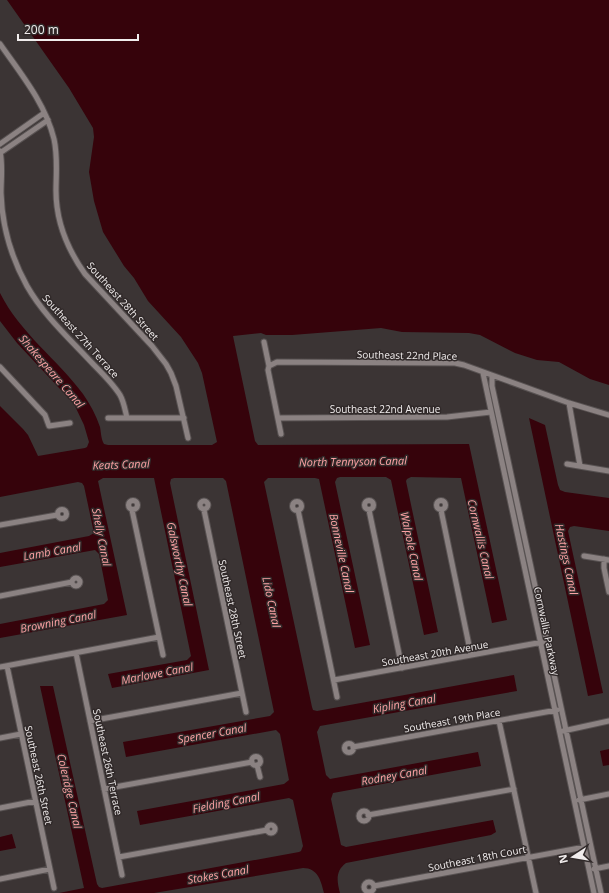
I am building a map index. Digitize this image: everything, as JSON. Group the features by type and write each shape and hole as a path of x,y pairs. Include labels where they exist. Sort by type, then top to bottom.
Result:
{"street":[{"name":"Southeast 28th Street","path":"0,44 31,88 48,120 54,144 57,167 56,192 58,213 68,245 77,263 85,274 152,346 166,364 176,386 188,438"},
{"path":"0,144 44,112"},
{"path":"0,152 48,120"},
{"name":"Southeast 27th Terrace","path":"0,152 2,164 1,187 3,214 10,245 21,274 34,298 116,389 125,406 127,418"},
{"path":"264,342 270,366 268,370 281,434"},
{"name":"Southeast 22nd Place","path":"270,366 277,362 446,362 464,365 569,404 609,415"},
{"path":"0,366 41,410 45,415 49,426 70,423"},
{"name":"Cornwallis Parkway","path":"483,372 594,893"},
{"name":"Cornwallis Parkway","path":"492,376 492,386 601,893"},
{"path":"569,404 580,466"},
{"name":"Southeast 22nd Avenue","path":"278,418 447,417 491,412"},
{"path":"108,418 184,418"},
{"path":"567,464 609,471"},
{"path":"132,510 163,655"},
{"name":"Southeast 28th Street","path":"204,510 246,712"},
{"path":"298,510 337,697"},
{"path":"369,510 402,668"},
{"path":"441,510 471,655"},
{"path":"0,525 57,515"},
{"path":"518,536 524,534"},
{"path":"584,556 606,559 604,568 609,592"},
{"path":"0,596 72,582"},
{"path":"0,667 159,637"},
{"name":"Southeast 20th Avenue","path":"334,680 547,641"},
{"name":"Southeast 26th Terrace","path":"76,653 122,875"},
{"name":"Southeast 26th Street","path":"7,666 54,888"},
{"path":"90,721 242,693"},
{"name":"Southeast 19th Place","path":"353,747 499,721 562,708"},
{"path":"499,721 536,893"},
{"path":"559,731 609,721"},
{"path":"0,738 21,734"},
{"path":"104,789 252,762 255,757 259,758 261,761 257,765 260,777"},
{"path":"368,815 514,789"},
{"path":"574,800 609,794"},
{"path":"0,808 36,801"},
{"path":"119,857 267,830"},
{"name":"Southeast 18th Court","path":"374,886 591,846"},
{"path":"589,870 609,866"},
{"path":"0,879 50,869"}],"water":[{"path":"7,0 609,0 609,385 590,379 559,362 537,360 515,353 480,335 469,333 402,332 381,328 292,335 266,335 261,333 233,336 255,441 258,445 469,444 507,620 492,623 461,478 411,477 406,481 438,632 424,635 391,480 386,477 337,478 335,482 370,645 355,648 319,479 268,478 264,482 313,710 317,711 514,675 517,691 320,726 317,732 326,775 330,779 478,752 481,766 333,793 331,799 341,845 346,847 493,820 496,832 491,835 346,863 342,866 338,873 340,893 324,893 318,876 312,870 303,868 154,893 59,893 84,888 40,686 53,686 97,884 99,887 102,888 299,852 303,846 293,800 289,798 140,825 137,811 284,784 289,780 280,734 276,730 126,757 123,742 270,716 274,712 226,481 223,478 174,478 171,479 170,483 209,670 112,688 108,674 187,660 191,656 154,478 103,478 98,481 127,615 0,638 0,624 104,604 108,600 99,554 95,550 0,567 0,553 89,536 94,533 84,486 82,483 78,482 0,497 0,406 28,435 38,456 85,448 89,442 84,425 74,404 17,343 0,321 0,293 18,321 83,394 97,418 104,444 212,445 217,442 202,373 198,363 181,337 148,301 103,232 94,201 89,172 94,137 93,128 69,88"},
{"name":"Hastings Canal","path":"529,418 545,425 560,490 609,498 609,531 574,526 570,527 568,531 603,693 588,696"},
{"path":"609,749 609,765 603,766 600,751"},
{"path":"12,834 16,848 0,851 0,837"}],"water label":[{"name":"Shakespeare Canal","path":"52,371"},
{"name":"North Tennyson Canal","path":"353,461"},
{"name":"Keats Canal","path":"121,464"},
{"name":"Shelly Canal","path":"102,537"},
{"name":"Cornwallis Canal","path":"481,539"},
{"name":"Walpole Canal","path":"412,546"},
{"name":"Lamb Canal","path":"52,551"},
{"name":"Bonneville Canal","path":"342,553"},
{"name":"Galsworthy Canal","path":"180,564"},
{"name":"Lido Canal","path":"272,602"},
{"name":"Browning Canal","path":"58,621"},
{"name":"Marlowe Canal","path":"157,673"},
{"name":"Kipling Canal","path":"404,703"},
{"name":"Spencer Canal","path":"212,733"},
{"name":"Rodney Canal","path":"394,775"},
{"name":"Coleridge Canal","path":"70,791"},
{"name":"Fielding Canal","path":"226,802"},
{"name":"Stokes Canal","path":"218,874"}]}
